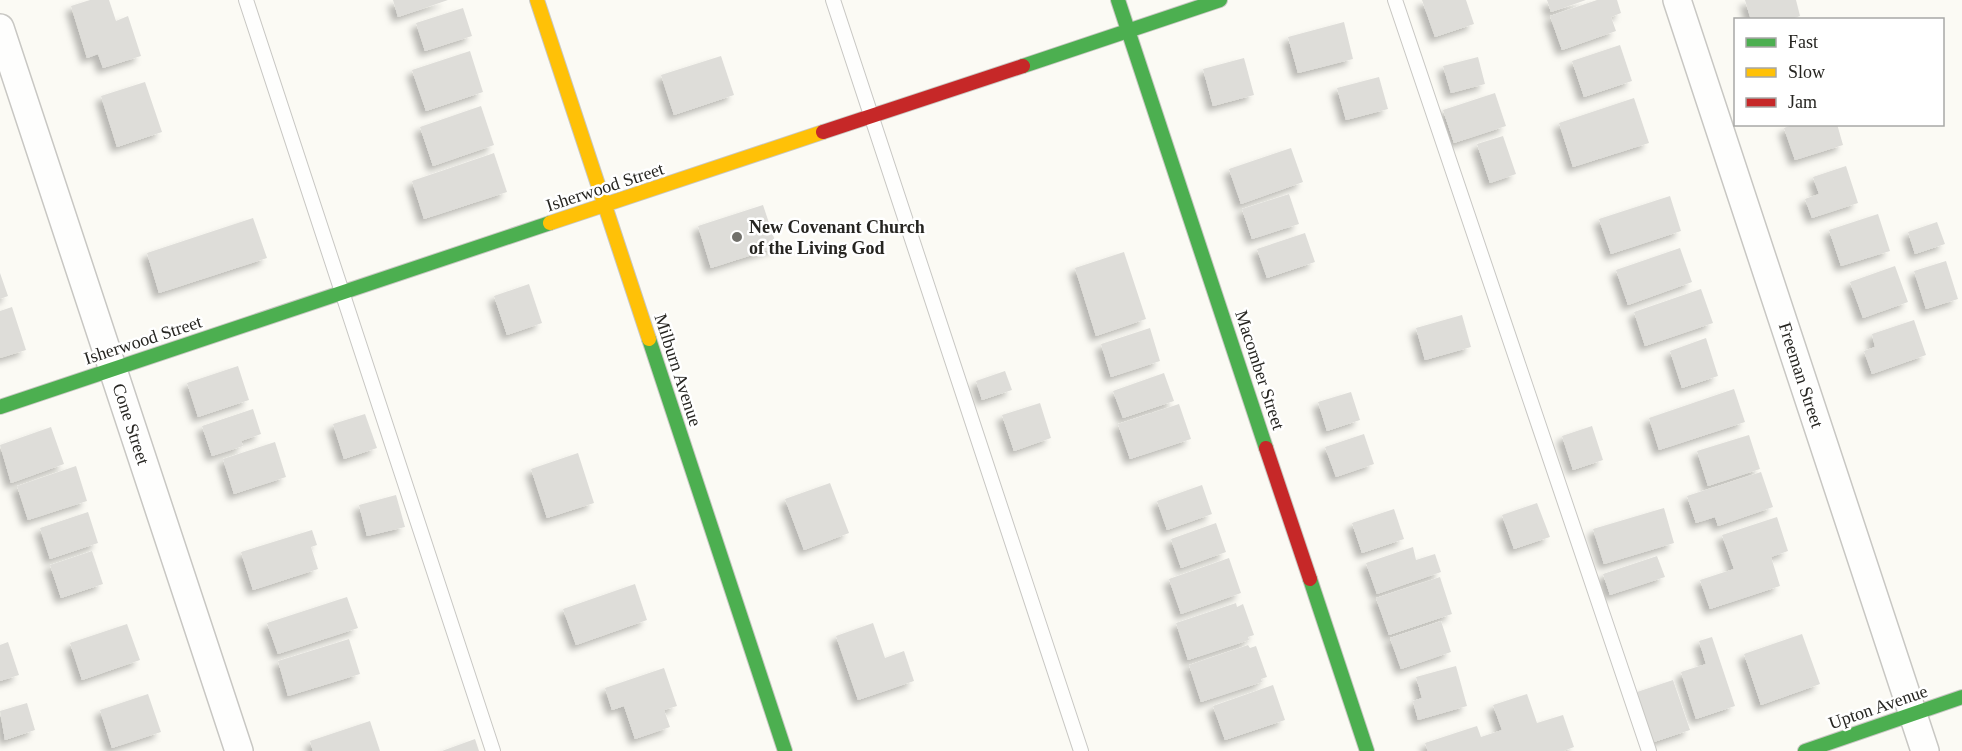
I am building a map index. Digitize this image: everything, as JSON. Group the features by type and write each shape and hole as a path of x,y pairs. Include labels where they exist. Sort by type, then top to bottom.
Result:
{"street":[{"name":"Milburn Avenue","path":"537,0 785,751"},
{"name":"Macomber Street","path":"1119,0 1367,751"},
{"name":"Isherwood Street","path":"0,407 1220,0"},
{"name":"Freeman Street","path":"1677,0 1925,751"},
{"name":"Cone Street","path":"0,28 239,751"},
{"name":"Upton Avenue","path":"1805,751 1962,698"}],"lane":[{"path":"246,0 493,751"},
{"path":"833,0 1081,751"},
{"path":"1395,0 1649,751"}],"building":[{"path":"90,0 109,0 116,21 128,16 141,56 103,68 98,54 87,58 71,6"},
{"path":"393,0 448,0 398,17"},
{"path":"1422,0 1466,0 1474,24 1435,37"},
{"path":"1547,0 1586,0 1551,12"},
{"path":"1597,0 1617,0 1621,13 1611,17 1616,31 1562,50 1550,16"},
{"path":"1745,0 1796,0 1800,16 1794,18 1750,18"},
{"path":"463,8 472,36 425,51 416,23"},
{"path":"1344,22 1353,59 1298,73 1288,37"},
{"path":"1620,45 1632,81 1584,97 1572,61"},
{"path":"470,51 483,92 426,111 412,70"},
{"path":"721,56 734,95 674,115 661,75"},
{"path":"1478,57 1485,84 1451,93 1443,66"},
{"path":"1244,58 1254,95 1213,106 1203,69"},
{"path":"1379,77 1388,109 1346,120 1337,88"},
{"path":"145,82 162,132 117,147 101,96"},
{"path":"1495,93 1506,126 1454,143 1443,110"},
{"path":"1634,98 1649,143 1573,167 1559,123"},
{"path":"481,106 494,145 433,166 420,127"},
{"path":"1838,126 1843,145 1795,160 1784,128"},
{"path":"1503,136 1516,174 1490,183 1477,144"},
{"path":"1291,148 1303,182 1241,204 1229,169"},
{"path":"494,153 507,192 424,219 412,181"},
{"path":"1846,166 1858,203 1812,218 1805,199 1819,194 1813,177"},
{"path":"1289,194 1299,224 1252,239 1242,209"},
{"path":"1670,196 1681,231 1611,254 1599,219"},
{"name":"New Covenant Church of the Living God","path":"763,205 777,247 711,268 698,226"},
{"path":"1878,214 1890,251 1841,266 1829,230"},
{"path":"253,218 267,258 159,293 147,253"},
{"path":"1937,222 1945,244 1915,254 1908,232"},
{"path":"1305,233 1315,262 1267,278 1257,249"},
{"path":"1680,248 1692,282 1628,305 1616,270"},
{"path":"1124,252 1146,319 1096,336 1075,268"},
{"path":"1946,261 1958,299 1926,309 1914,271"},
{"path":"1895,266 1908,302 1863,318 1850,282"},
{"path":"0,273 8,296 0,299"},
{"path":"529,284 542,323 507,335 494,296"},
{"path":"1701,289 1713,323 1645,346 1634,312"},
{"path":"12,307 26,350 0,358 0,311"},
{"path":"1462,315 1471,347 1425,360 1416,328"},
{"path":"1914,320 1926,355 1872,374 1864,351 1875,347 1872,334"},
{"path":"1150,328 1160,361 1111,377 1101,344"},
{"path":"1706,338 1718,376 1682,388 1670,351"},
{"path":"238,366 249,400 198,417 187,383"},
{"path":"1005,371 1012,390 982,400 976,381"},
{"path":"1164,373 1174,401 1123,418 1113,391"},
{"path":"1734,389 1745,422 1659,450 1649,418"},
{"path":"1351,392 1360,420 1327,431 1318,402"},
{"path":"1040,403 1051,438 1014,451 1002,415"},
{"path":"1179,404 1191,439 1130,459 1118,424"},
{"path":"253,409 261,434 241,441 243,446 212,456 202,426"},
{"path":"365,414 377,448 344,459 333,424"},
{"path":"1592,426 1603,460 1573,470 1562,436"},
{"path":"51,427 64,464 11,483 0,445"},
{"path":"1364,434 1374,464 1336,477 1325,447"},
{"path":"1749,435 1760,469 1708,486 1697,451"},
{"path":"275,442 286,477 234,494 223,459"},
{"path":"578,453 594,503 547,518 531,469"},
{"path":"76,466 87,501 28,520 17,486"},
{"path":"1761,472 1773,507 1718,526 1715,517 1696,523 1687,496"},
{"path":"830,483 849,533 804,550 785,499"},
{"path":"1202,485 1212,514 1167,530 1157,501"},
{"path":"396,495 405,527 367,536 359,505"},
{"path":"1537,503 1550,537 1514,549 1502,515"},
{"path":"1664,508 1674,543 1604,564 1593,529"},
{"path":"1394,509 1404,539 1362,553 1352,523"},
{"path":"88,512 98,543 50,559 40,528"},
{"path":"1777,517 1788,551 1771,557 1780,586 1710,609 1700,580 1734,569 1722,535"},
{"path":"1216,523 1226,552 1181,568 1171,539"},
{"path":"312,530 317,545 311,547 318,569 253,590 241,552"},
{"path":"1413,547 1416,560 1435,554 1441,572 1377,594 1366,563"},
{"path":"92,551 103,584 61,598 50,565"},
{"path":"1657,556 1665,577 1610,595 1603,574"},
{"path":"1229,558 1241,593 1181,614 1169,579"},
{"path":"1440,577 1452,614 1389,635 1376,598"},
{"path":"635,584 647,620 576,645 563,609"},
{"path":"347,597 358,628 278,654 267,623"},
{"path":"1236,603 1237,607 1243,604 1254,635 1248,637 1249,640 1188,660 1176,623"},
{"path":"1441,621 1451,652 1401,669 1390,638"},
{"path":"873,623 885,658 904,651 914,681 858,700 836,636"},
{"path":"127,624 140,660 82,680 70,643"},
{"path":"1802,634 1820,684 1761,705 1744,654"},
{"path":"1712,637 1735,706 1696,719 1681,672 1706,664 1699,641"},
{"path":"349,639 360,674 288,696 278,661"},
{"path":"8,642 19,675 0,681 0,645"},
{"path":"1248,645 1250,648 1256,646 1267,677 1261,679 1262,682 1201,702 1189,665"},
{"path":"1456,666 1467,706 1418,720 1413,701 1422,698 1416,677"},
{"path":"664,668 677,706 664,710 670,727 635,739 624,706 612,710 605,688"},
{"path":"1673,680 1690,730 1654,742 1637,692"},
{"path":"1273,685 1285,720 1225,740 1213,706"},
{"path":"148,694 161,732 112,748 100,710"},
{"path":"1527,694 1537,723 1563,715 1574,747 1563,751 1428,751 1425,743 1477,726 1481,737 1502,730 1493,705"},
{"path":"27,703 35,730 5,740 0,711"},
{"path":"370,721 380,751 313,751 310,741"},
{"path":"475,739 479,751 442,751"}],"traffic: fast":[{"path":"1118,0 1266,448"},
{"path":"1023,66 1220,0"},
{"path":"0,407 550,223"},
{"path":"649,339 785,751"},
{"path":"1310,579 1367,751"},
{"path":"1805,751 1962,697"}],"traffic: slow":[{"path":"537,0 649,339"},
{"path":"550,223 823,132"}],"traffic: jam":[{"path":"823,132 1023,66"},
{"path":"1266,448 1310,579"}],"place":[{"name":"New Covenant Church of the Living God","path":"737,237"}]}
